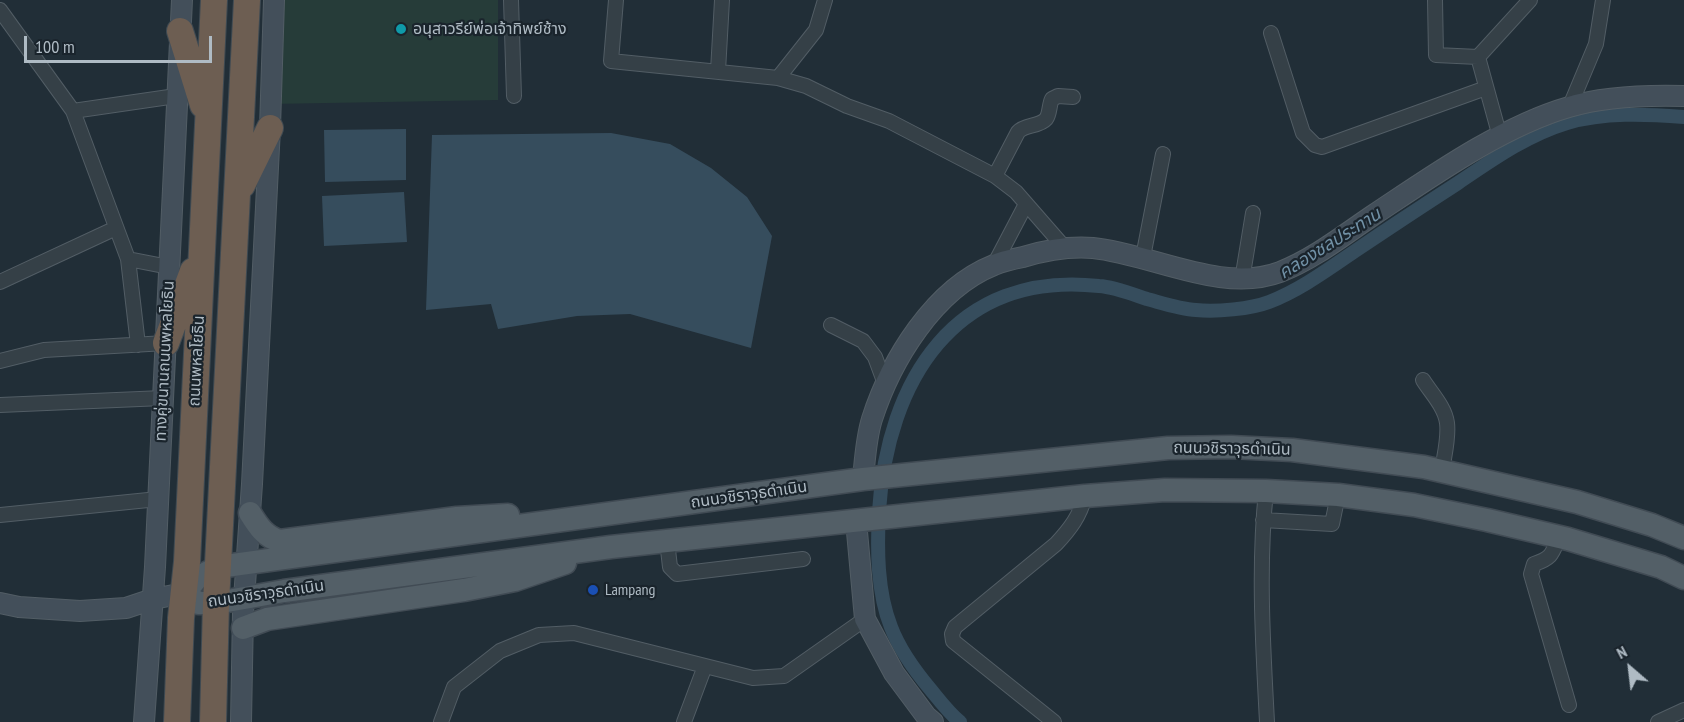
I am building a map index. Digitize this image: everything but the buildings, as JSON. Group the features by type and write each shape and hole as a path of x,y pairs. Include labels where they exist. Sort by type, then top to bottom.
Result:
{"highway":[{"name":"ถนนพหลโยธิน","path":"177,722 214,0"},
{"name":"ถนนพหลโยธิน","path":"213,722 216,603 247,0"},
{"path":"180,31 208,123"},
{"path":"238,193 270,128"},
{"path":"166,343 202,248"}],"main road":[{"name":"ทางคู่ขนานถนนพหลโยธิน","path":"144,722 153,599 182,0"},
{"path":"241,722 244,597 270,128 274,0"},
{"path":"863,479 871,421 885,384 913,336 934,307 964,281 993,265 1064,247 1093,248 1143,257 1173,268 1242,280 1254,279 1281,272 1306,259 1424,182 1500,136 1539,118 1570,106 1603,99 1684,96"},
{"name":"ถนนวชิราวุธดำเนิน","path":"1684,538 1652,525 1577,502 1424,467 1292,450 1231,447 1168,448 863,479 218,567 197,578 184,593 198,603 216,603 244,597 611,547 1085,496 1165,490 1266,491 1338,495 1414,505 1558,537 1661,567 1684,578"},
{"path":"243,628 267,619 464,590 515,580 611,547 608,515 520,514 457,518 280,541 261,530 250,513"},
{"path":"856,521 865,619 894,673 933,722"},
{"path":"0,603 20,607 80,611 126,608 153,599 184,593"}],"street":[{"path":"511,0 514,96"},
{"path":"616,0 611,61 778,78 806,86 847,106 889,121 995,176 1016,192 1064,247"},
{"path":"718,71 722,0"},
{"path":"778,78 816,30 825,0"},
{"path":"1434,0 1436,55 1478,57"},
{"path":"1478,57 1530,0"},
{"path":"1570,106 1596,44 1603,0"},
{"path":"0,10 73,111 128,259 138,345"},
{"path":"1271,33 1303,133 1315,145 1322,147 1486,88"},
{"path":"1478,57 1500,136"},
{"path":"73,111 177,96"},
{"path":"995,176 1022,127 1041,122 1048,117 1052,99 1058,96 1073,97"},
{"path":"1143,257 1163,154"},
{"path":"993,265 1026,204"},
{"path":"1242,280 1253,213"},
{"path":"0,282 116,228"},
{"path":"128,259 169,267"},
{"path":"831,325 863,341 874,357 885,384"},
{"path":"0,361 44,350 166,343"},
{"path":"1423,380 1443,411 1447,422 1442,471"},
{"path":"0,405 163,398"},
{"path":"1266,491 1263,520 1263,639 1267,722"},
{"path":"1263,520 1332,524 1338,495"},
{"path":"1054,722 953,641 952,634 955,627 1056,544 1070,529 1081,511 1085,496"},
{"path":"0,515 158,499"},
{"path":"1558,537 1551,555 1545,561 1534,564 1531,574 1569,705"},
{"path":"667,541 670,567 677,574 803,559"},
{"path":"441,722 454,687 500,651 539,635 574,633 753,678 784,676 865,619"},
{"path":"684,722 705,666"},
{"path":"1658,722 1684,710"}],"green space":[{"path":"274,0 498,0 498,100 270,104"}],"water":[{"path":"406,129 406,180 325,182 324,130"},
{"path":"611,133 670,144 711,168 747,197 772,236 751,348 630,314 577,316 498,329 491,304 426,310 432,135"},
{"path":"404,192 407,242 324,246 322,196"}],"waterway":[{"name":"คลองชลประทาน","path":"960,722 919,676 895,636 883,599 878,540 885,463 896,419 914,378 938,344 968,316 1005,296 1049,286 1099,286 1117,289 1171,306 1196,310 1213,311 1262,304 1292,292 1497,157 1538,134 1581,119 1610,115 1684,117"}],"place":[{"name":"อนุสาวรีย์พ่อเจ้าทิพย์ช้าง","path":"401,29"},
{"name":"Lampang","path":"593,590"}]}
